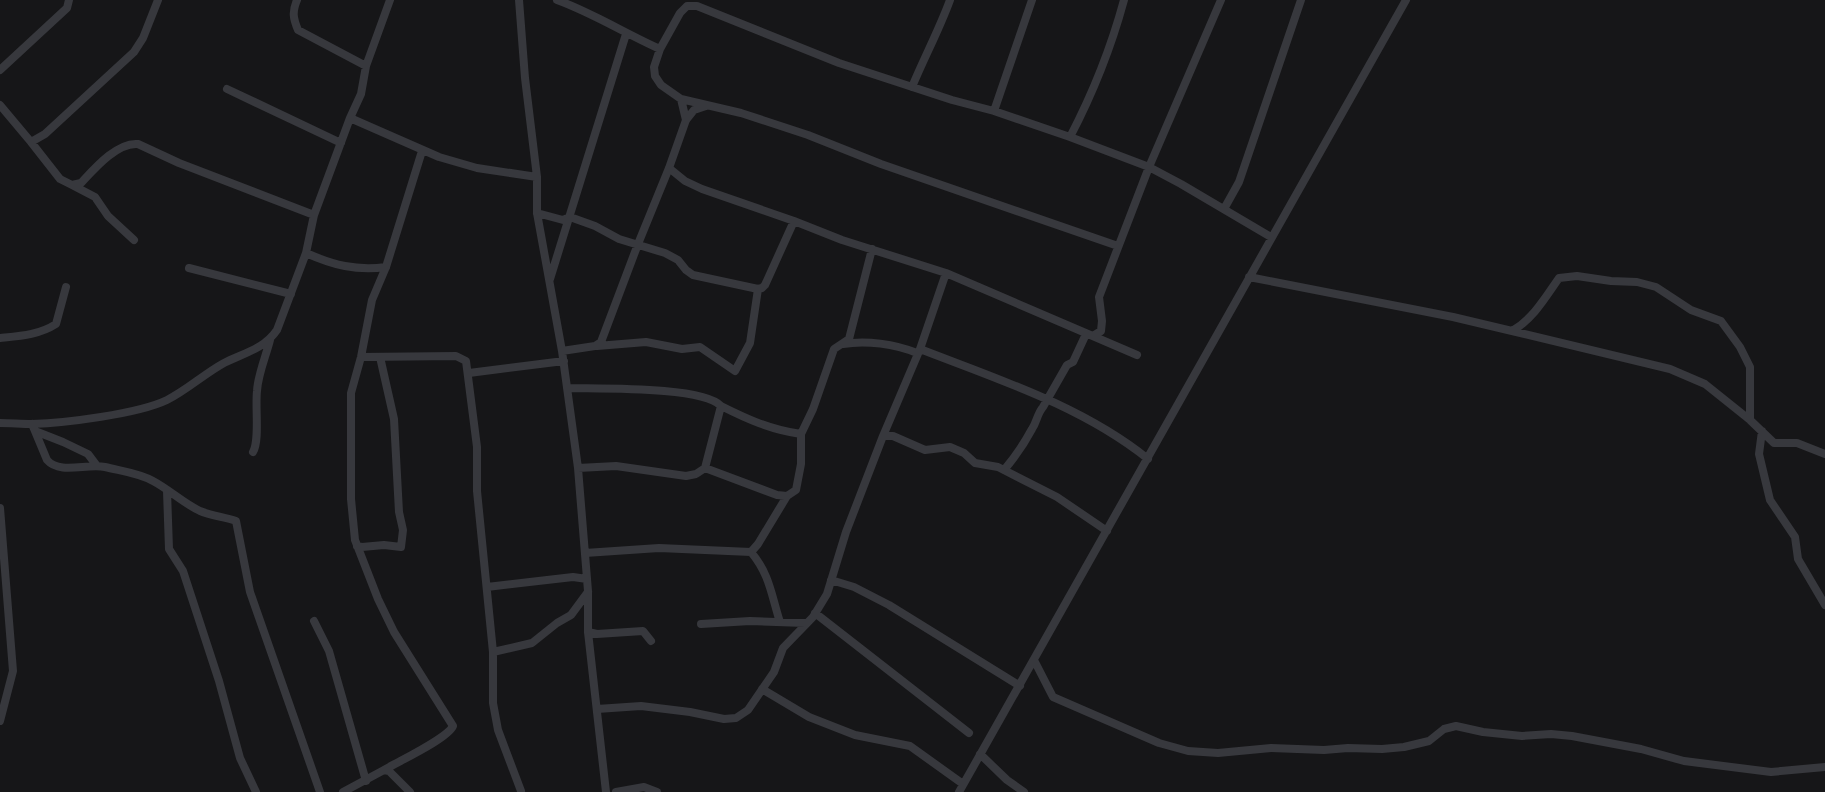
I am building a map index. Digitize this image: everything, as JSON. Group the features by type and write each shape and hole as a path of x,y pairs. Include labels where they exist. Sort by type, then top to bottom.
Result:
{"street":[{"path":"0,70 68,8 69,0"},
{"path":"31,142 45,134 134,52 143,38 158,0"},
{"path":"297,0 293,19 298,30 366,66"},
{"path":"253,452 257,445 255,413 257,388 270,340 277,330 306,253 314,215 361,94 366,66 390,0"},
{"path":"519,0 525,78 537,177 537,213 564,362 578,468 588,591 588,632 606,792"},
{"path":"557,0 578,3 626,34 660,50"},
{"path":"912,87 923,59 941,26 950,0"},
{"path":"994,111 1032,0"},
{"path":"1070,137 1087,105 1100,73 1124,0"},
{"path":"1004,470 1022,448 1039,411 1067,365 1073,362 1090,335 1101,331 1099,297 1149,168 1221,0"},
{"path":"1224,208 1239,182 1301,0"},
{"path":"762,689 809,717 855,735 910,746 961,788 1035,662 1271,237 1406,0"},
{"path":"1118,246 892,168 808,135 741,113 681,99 661,85 656,76 654,67 660,50 680,13 687,6 697,6 839,63 994,111 1070,137 1149,168 1224,208 1271,237"},
{"path":"548,283 626,34"},
{"path":"227,90 341,143"},
{"path":"681,99 686,120"},
{"path":"0,105 60,179 95,197 108,216 134,240"},
{"path":"595,346 601,342 605,334 686,120 694,110 707,106"},
{"path":"350,118 422,151 477,168 537,177"},
{"path":"72,185 81,183 105,159 133,143 314,215"},
{"path":"343,792 440,739 453,726 394,632 355,540 351,499 351,393 361,357 372,300 386,267 422,151"},
{"path":"669,168 685,181 702,189 842,240 946,273 1137,355"},
{"path":"537,213 563,220 570,217 596,226 619,239 665,253 678,260 686,270 693,274 758,289 765,285 794,221"},
{"path":"843,345 849,339 872,249"},
{"path":"306,253 329,264 348,268 386,267"},
{"path":"189,268 291,294"},
{"path":"597,709 641,706 690,711 724,718 736,718 748,711 774,672 783,648 815,613 828,594 846,532 918,351 946,273"},
{"path":"1512,331 1522,326 1537,311 1559,278 1577,276 1637,282 1656,287 1690,310 1721,321 1740,347 1750,366 1750,420"},
{"path":"1249,277 1453,317 1670,369 1705,384 1750,420 1774,443 1797,443 1825,453"},
{"path":"0,338 27,336 56,324 66,287"},
{"path":"562,351 646,342 682,349 700,347 735,371 750,344 758,289"},
{"path":"34,428 135,410 165,401 223,364 270,340"},
{"path":"751,552 787,496 796,490 801,464 801,434 813,409 834,348 843,345 856,342 918,351 1046,400 1101,427 1148,459"},
{"path":"361,357 456,356 466,361 477,447 477,491 492,652 493,703 498,730 521,791"},
{"path":"357,546 362,548 384,545 401,547 403,530 399,512 394,419 380,357"},
{"path":"469,373 564,362"},
{"path":"567,388 695,395 716,401 721,406 759,424 784,432 801,434"},
{"path":"578,468 616,466 686,476 696,474 705,468 721,406"},
{"path":"0,423 34,428 88,454 97,466"},
{"path":"34,428 50,465 97,466 142,476 203,512 232,520 237,524 250,592 320,792"},
{"path":"1762,431 1759,454 1770,500 1794,537 1798,559 1825,605"},
{"path":"883,436 893,436 925,450 950,447 964,453 975,463 998,467 1058,497 1107,531"},
{"path":"705,468 777,495 787,496"},
{"path":"166,491 169,549 183,571 219,681 240,758 256,792"},
{"path":"0,508 13,671 4,690 0,721"},
{"path":"585,552 659,548 751,552 762,565 770,581 780,622"},
{"path":"487,587 573,577 587,579"},
{"path":"831,580 854,587 889,605 1020,686"},
{"path":"492,652 532,643 571,615 588,591"},
{"path":"815,613 969,733"},
{"path":"314,621 329,651 366,781"},
{"path":"701,624 750,621 805,623"},
{"path":"588,632 597,634 643,631 651,641"},
{"path":"1035,662 1053,697 1159,743 1188,751 1218,753 1271,748 1324,750 1404,747 1429,741 1444,729 1456,726 1483,732 1522,736 1551,734 1572,736 1684,760 1771,772 1825,767"},
{"path":"981,754 1007,780 1024,792"},
{"path":"384,770 388,771 410,792"},
{"path":"616,792 644,787 657,792"}]}
